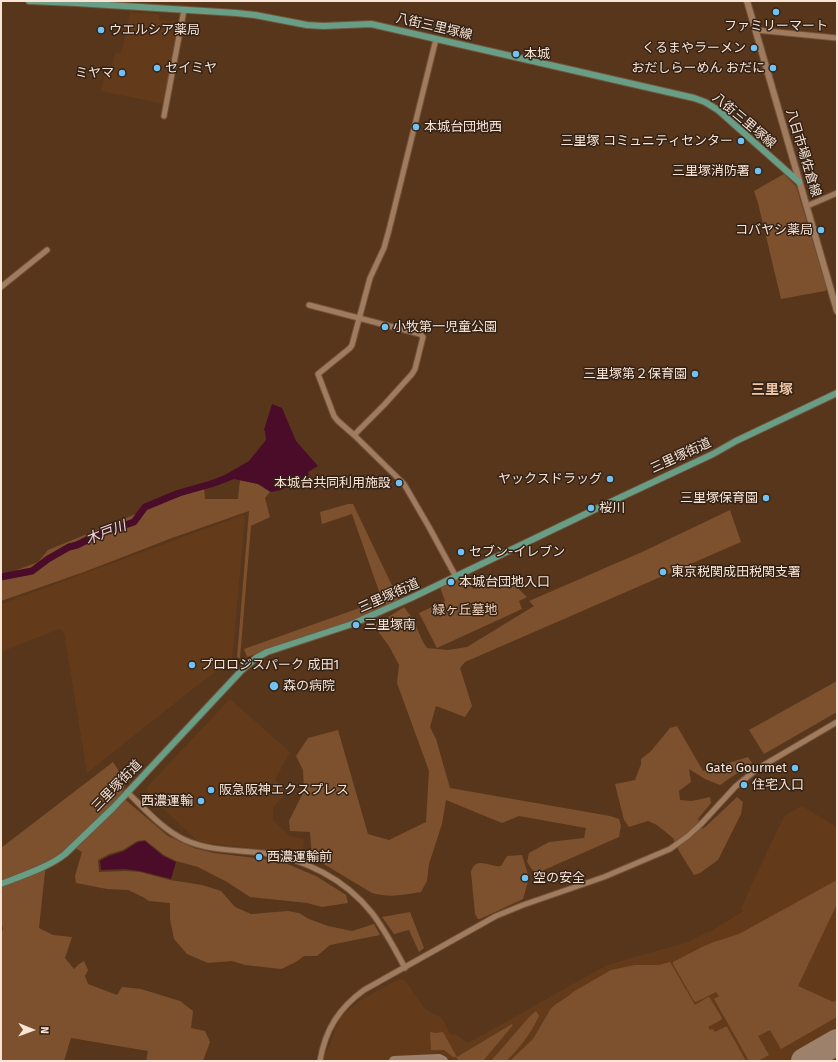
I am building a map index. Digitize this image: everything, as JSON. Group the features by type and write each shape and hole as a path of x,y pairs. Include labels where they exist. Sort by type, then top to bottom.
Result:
{"main road":[{"name":"八街三里塚線","path":"29,1 255,15 307,25 322,26 371,24 694,98 705,102 718,110 799,182"},
{"name":"八日市場佐倉線","path":"747,1 837,311"},
{"name":"三里塚街道","path":"1,884 59,858 113,808 242,670 256,658 267,652 352,624 456,577 837,393"}],"street":[{"path":"164,116 184,10"},
{"path":"756,30 837,38"},
{"path":"436,39 389,230 384,248 370,278 352,345 318,374 334,416 404,484 456,577"},
{"path":"807,206 837,193"},
{"path":"1,287 47,250"},
{"path":"309,305 422,335 423,338 415,369 412,374 354,435"},
{"path":"320,1061 326,1037 336,1018 351,1001 364,990 496,916 523,905 594,881 670,849 701,824 735,788 753,772 767,762 837,722"},
{"path":"127,792 164,826 184,839 211,848 269,854 293,860 303,863 333,878 352,893 371,912 388,937 405,968"}],"shaded area":[{"path":"130,12 159,14 159,20 181,21 164,104 101,91 107,65 112,66 115,54 121,54"},
{"path":"272,404 282,408 296,441 318,466 308,472 309,475 281,490 271,492 258,484 234,479 220,483 218,479 249,461 266,440 264,430"},
{"name":"プロロジスパーク 成田1","path":"243,515 245,517 232,660 199,684 87,773 64,632 59,629 1,652 1,604"},
{"path":"230,699 290,752 275,780 287,792 273,808 273,820 290,836 304,839 302,858 252,848 207,843 196,840 148,794 147,787"},
{"path":"802,806 837,827 837,1061 324,1061 342,1016 359,1001 399,979 405,980 424,1008 442,1018 450,1034 457,1035 468,1043 607,965 688,942 707,932 708,933 742,912 741,908 784,816"},
{"path":"145,841 163,856 176,862 171,879 140,871 125,869 101,870 100,861 124,851 138,842"}],"green space":[{"path":"784,174 796,186 827,289 825,291 781,299 754,191"},
{"path":"240,480 258,484 270,492 265,498 270,517 251,526 240,658 237,657 249,511 1,601 1,576 38,562 48,550 177,497 204,488 205,499 238,499"},
{"path":"353,504 399,600 354,621 247,657 244,649 382,600 352,514 322,524 320,512"},
{"path":"730,510 741,542 465,662 460,668 472,706 465,717 436,706 430,727 436,739 450,788 610,816 619,819 621,826 619,837 535,874 527,862 529,853 549,842 584,838 586,828 519,816 502,823 446,800 442,824 429,864 427,881 421,892 391,896 372,893 312,857 310,832 290,831 289,821 304,791 303,770 296,756 308,738 338,730 368,834 389,840 426,822 429,771 397,683 399,665 389,646 374,626 404,607 413,619 427,648 448,650 467,647 534,606 529,601 642,552"},
{"name":"緑ヶ丘墓地","path":"503,574 527,597 519,601 522,609 437,648 419,613 445,601 440,587 466,575 473,589"},
{"path":"837,681 837,712 764,754 749,730"},
{"path":"677,726 703,771 748,757 752,763 720,785 705,779 689,769 691,782 679,791 680,800 692,801 710,797 711,803 698,819 703,829 737,797 743,802 741,814 718,860 700,873 694,875 673,838 657,825 648,821 629,827 624,820 615,784 635,780 641,764 641,759 651,751 670,728"},
{"path":"113,762 126,782 121,796 168,836 194,848 214,853 280,861 316,876 346,895 348,903 322,907 307,903 250,897 227,882 198,867 176,861 164,855 145,840 137,841 123,850 109,854 98,860 99,872 140,872 170,880 202,885 221,891 235,907 251,914 288,911 299,913 309,919 328,926 352,931 374,924 380,935 330,945 317,956 304,956 296,962 281,969 245,965 232,961 208,963 187,954 174,939 170,919 170,903 149,901 128,890 107,889 76,883 75,876 82,852 75,848 46,863 39,928 53,935 72,937 65,958 74,969 84,961 88,970 85,976 88,984 117,995 122,987 141,989 180,1001 193,1011 191,1028 205,1031 210,1042 203,1061 146,1061 148,1051 71,1038 64,1061 1,1061 1,930 3,930 1,918 1,848"},
{"path":"522,855 529,878 523,899 478,919 475,914 471,872 473,867 480,863 501,866 507,856"},
{"path":"837,880 837,904 798,986 833,1002 837,1000 837,1017 781,1049 770,1030 758,1036 769,1055 758,1061 749,1061 714,999 719,996 716,992 696,1002 694,1001 673,962 702,947 739,934"},
{"path":"410,912 424,948 419,952 409,930 394,934 382,917"},
{"path":"670,962 695,1005 708,997 710,998 722,1018 708,1027 710,1030 713,1029 715,1032 727,1027 746,1061 510,1061 533,1039 552,1007 573,992 611,970 635,965 659,965"},
{"path":"536,1011 539,1016 536,1022 516,1051 506,1061 491,1061 530,1016"},
{"path":"512,1024 513,1025 483,1061 459,1061 456,1057 453,1057 444,1050 431,1050 430,1032 443,1032 457,1057"}],"waterway":[{"name":"木戸川","path":"1,577 32,571 48,559 69,547 77,545 99,534 134,522 145,507 179,493 227,478"}],"taxiway":[{"path":"394,1061 439,1059 443,1061"}],"runway":[{"path":"804,1061 837,1042"}],"place":[{"name":"ファミリーマート","path":"776,12"},
{"name":"ウエルシア薬局","path":"101,30"},
{"name":"くるまやラーメン","path":"754,48"},
{"name":"本城","path":"516,54"},
{"name":"セイミヤ","path":"157,68"},
{"name":"おだしらーめん おだに","path":"773,68"},
{"name":"ミヤマ","path":"122,73"},
{"name":"本城台団地西","path":"416,127"},
{"name":"三里塚 コミュニティセンター","path":"741,141"},
{"name":"三里塚消防署","path":"758,171"},
{"name":"コバヤシ薬局","path":"821,230"},
{"name":"小牧第一児童公園","path":"385,327"},
{"name":"三里塚第２保育園","path":"695,374"},
{"name":"ヤックスドラッグ","path":"610,479"},
{"name":"本城台共同利用施設","path":"399,483"},
{"name":"三里塚保育園","path":"766,498"},
{"name":"桜川","path":"591,508"},
{"name":"セブン-イレブン","path":"461,552"},
{"name":"東京税関成田税関支署","path":"663,572"},
{"name":"本城台団地入口","path":"451,582"},
{"name":"三里塚南","path":"356,625"},
{"name":"プロロジスパーク 成田1","path":"192,665"},
{"name":"森の病院","path":"274,686"},
{"name":"Gate Gourmet","path":"795,768"},
{"name":"住宅入口","path":"744,785"},
{"name":"阪急阪神エクスプレス","path":"211,790"},
{"name":"西濃運輸","path":"201,801"},
{"name":"西濃運輸前","path":"259,857"},
{"name":"空の安全","path":"525,878"}],"district":[{"name":"三里塚","path":"772,390"}]}
